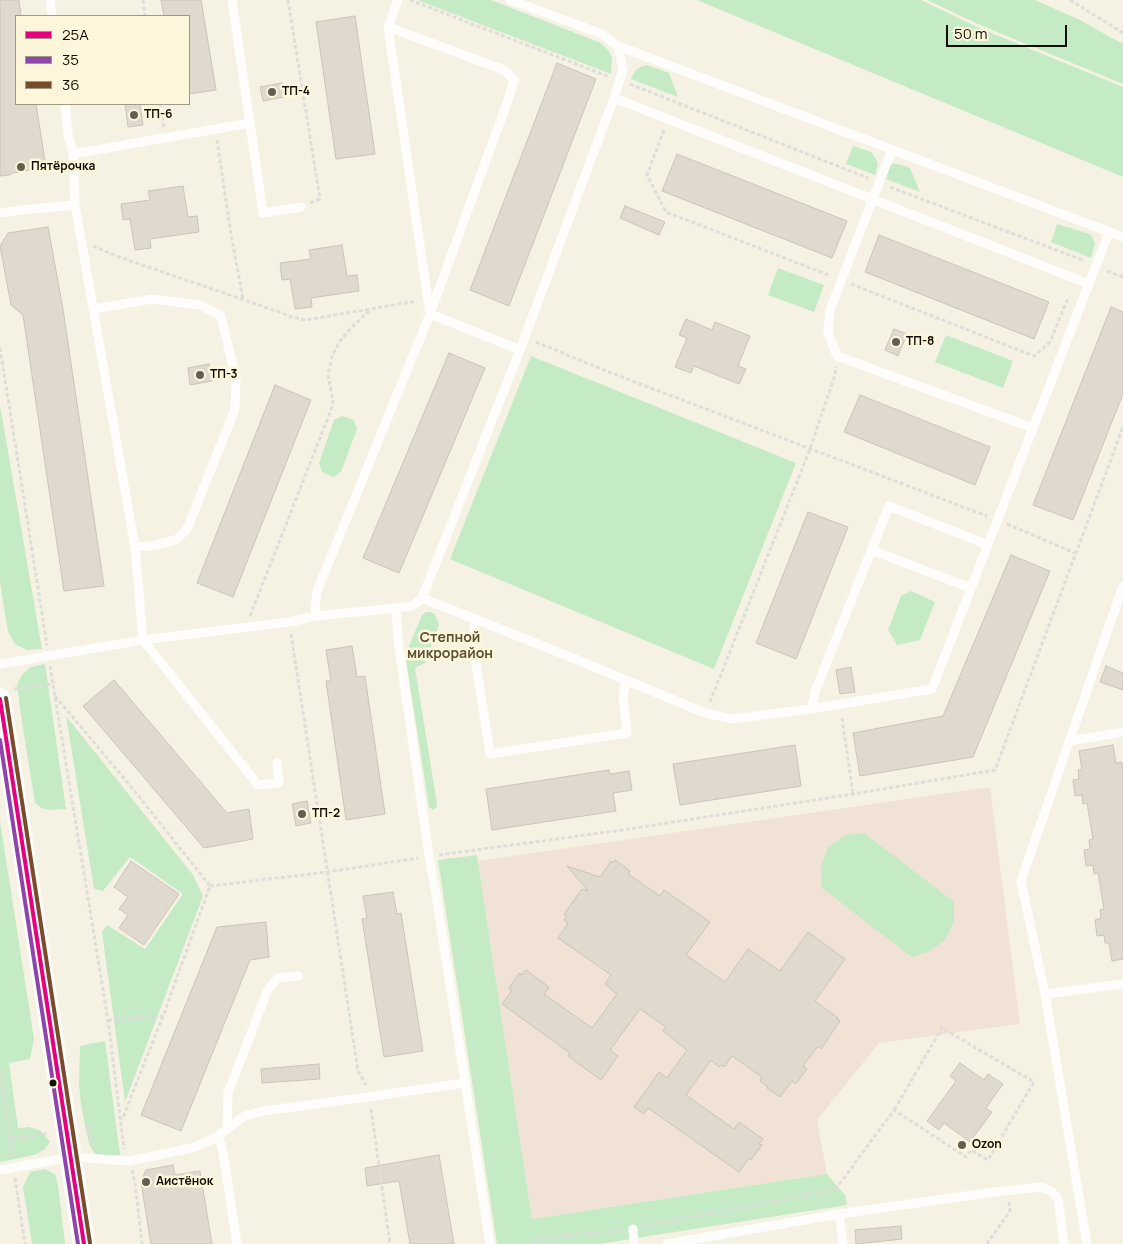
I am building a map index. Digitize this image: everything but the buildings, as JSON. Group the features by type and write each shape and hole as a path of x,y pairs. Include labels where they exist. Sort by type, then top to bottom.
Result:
{"main road":[{"path":"4,694 7,789 71,1157 84,1244"}],"lane":[{"path":"50,0 52,15"},
{"path":"232,0 264,213 301,207"},
{"path":"398,0 388,27 430,314"},
{"path":"510,0 602,34 618,46 1123,237"},
{"path":"316,616 317,591 430,314 514,80 504,70 388,27"},
{"path":"0,664 143,640 289,622 316,616 412,606 422,598 520,350 614,98 623,70 618,46"},
{"path":"614,98 1090,284"},
{"path":"65,105 68,135 73,154 75,205 135,547 143,640 258,785 279,782 276,763"},
{"path":"73,154 250,123"},
{"path":"892,149 830,310 828,333 836,356 1033,428"},
{"path":"0,213 75,205"},
{"path":"422,598 705,713 732,719 932,689 1109,232"},
{"path":"94,309 152,299 200,305 222,316 236,380 235,409 187,529 176,540 152,546 135,547"},
{"path":"430,314 520,350"},
{"path":"810,708 889,506 988,545"},
{"path":"872,550 971,588"},
{"path":"1087,1244 1046,994 1021,881 1123,586"},
{"path":"396,608 398,640 429,856 490,1244"},
{"path":"476,620 473,644 490,754 627,733 623,696 626,680"},
{"path":"1070,741 1123,732"},
{"path":"227,1129 228,1093 268,989 278,978 298,976"},
{"path":"1046,994 1123,984"},
{"path":"0,1170 71,1157 129,1161 192,1148 217,1137 244,1116 263,1111 464,1083"},
{"path":"217,1137 223,1152 238,1244"},
{"path":"667,1244 839,1214 1040,1187 1051,1191 1058,1199 1064,1244"},
{"path":"839,1214 843,1244"},
{"path":"633,1228 634,1244"}],"path":[{"path":"143,0 145,15"},
{"path":"288,0 320,199 301,207"},
{"path":"410,0 1123,277"},
{"path":"1070,0 1123,33"},
{"path":"160,105 166,138"},
{"path":"215,129 231,234 244,300"},
{"path":"82,242 119,257 291,317 306,320 428,299"},
{"path":"245,628 331,410 333,401 328,375 332,356 340,341 371,309"},
{"path":"524,337 601,370 998,520 1075,552"},
{"path":"0,348 54,696 108,1020 125,1156 129,1161 135,1183 142,1244"},
{"path":"705,713 810,449 835,376 836,356"},
{"path":"210,886 327,872 622,830 995,770 1123,427"},
{"path":"289,622 358,1071 366,1085 369,1097 390,1244"},
{"path":"4,694 53,684"},
{"path":"54,696 133,789 210,886"},
{"path":"842,718 854,794"},
{"path":"122,1122 210,886"},
{"path":"108,1020 163,1016"},
{"path":"535,1244 534,1239 633,1228 835,1190 894,1110 942,1028 1034,1082 988,1160 971,1150 966,1158 894,1110"},
{"path":"987,1244 1010,1211 1007,1190"}],"shaded area":[{"path":"990,787 1020,1024 879,1043 817,1120 827,1174 532,1219 478,861"}],"green space":[{"path":"417,0 491,0 601,43 609,51 612,58 611,74"},
{"path":"697,0 921,0 977,27 1123,87 1123,177"},
{"path":"927,0 1035,0 1078,19 1123,44 1123,84 980,25"},
{"path":"647,65 669,73 678,97 631,79 635,71"},
{"path":"853,146 871,152 878,165 875,175 846,164"},
{"path":"894,163 910,168 920,192 886,179 890,166"},
{"path":"1057,224 1090,234 1095,244 1091,258 1051,242"},
{"path":"778,268 824,285 814,312 768,295"},
{"path":"946,335 1013,361 1003,388 935,362"},
{"path":"531,356 796,463 714,669 450,559"},
{"path":"0,405 42,649 27,650 15,644 8,632 0,582"},
{"path":"342,416 354,420 357,429 341,472 334,477 322,472 319,463 334,420"},
{"path":"911,591 935,602 920,640 897,645 888,630 901,596"},
{"path":"426,612 435,614 439,625 425,663 415,668 437,804 433,810 429,807 406,659 407,651 422,615"},
{"path":"45,664 66,809 49,810 41,808 35,803 20,709 17,684 22,675 31,667"},
{"path":"66,716 193,875 203,896 125,1102 102,932 107,925 145,949 183,894 130,857 103,891 94,889"},
{"path":"0,821 34,1039 30,1059 9,1063 18,1128 29,1127 41,1131 50,1142 44,1150 34,1155 0,1162"},
{"path":"864,833 954,902 954,921 945,940 928,952 912,957 822,888 821,867 828,847 846,835"},
{"path":"477,855 532,1219 827,1174 845,1195 847,1205 599,1244 497,1244 438,860"},
{"path":"105,1041 120,1155 105,1157 95,1154 89,1144 79,1084 80,1046"},
{"path":"45,1169 55,1174 58,1185 65,1244 32,1244 23,1187 30,1172"}],"transit line":[{"name":"36","path":"6,698 90,1243"},
{"name":"25А","path":"0,699 84,1244"},
{"name":"35","path":"0,740 78,1244"}],"place":[{"name":"ТП-4","path":"272,92"},
{"name":"ТП-6","path":"134,115"},
{"name":"Пятёрочка","path":"21,167"},
{"name":"ТП-8","path":"896,342"},
{"name":"ТП-3","path":"200,375"},
{"name":"ТП-2","path":"302,814"},
{"name":"Ozon","path":"962,1145"},
{"name":"Аистёнок","path":"146,1182"}],"district":[{"name":"Степной микрорайон","path":"450,646"}]}
